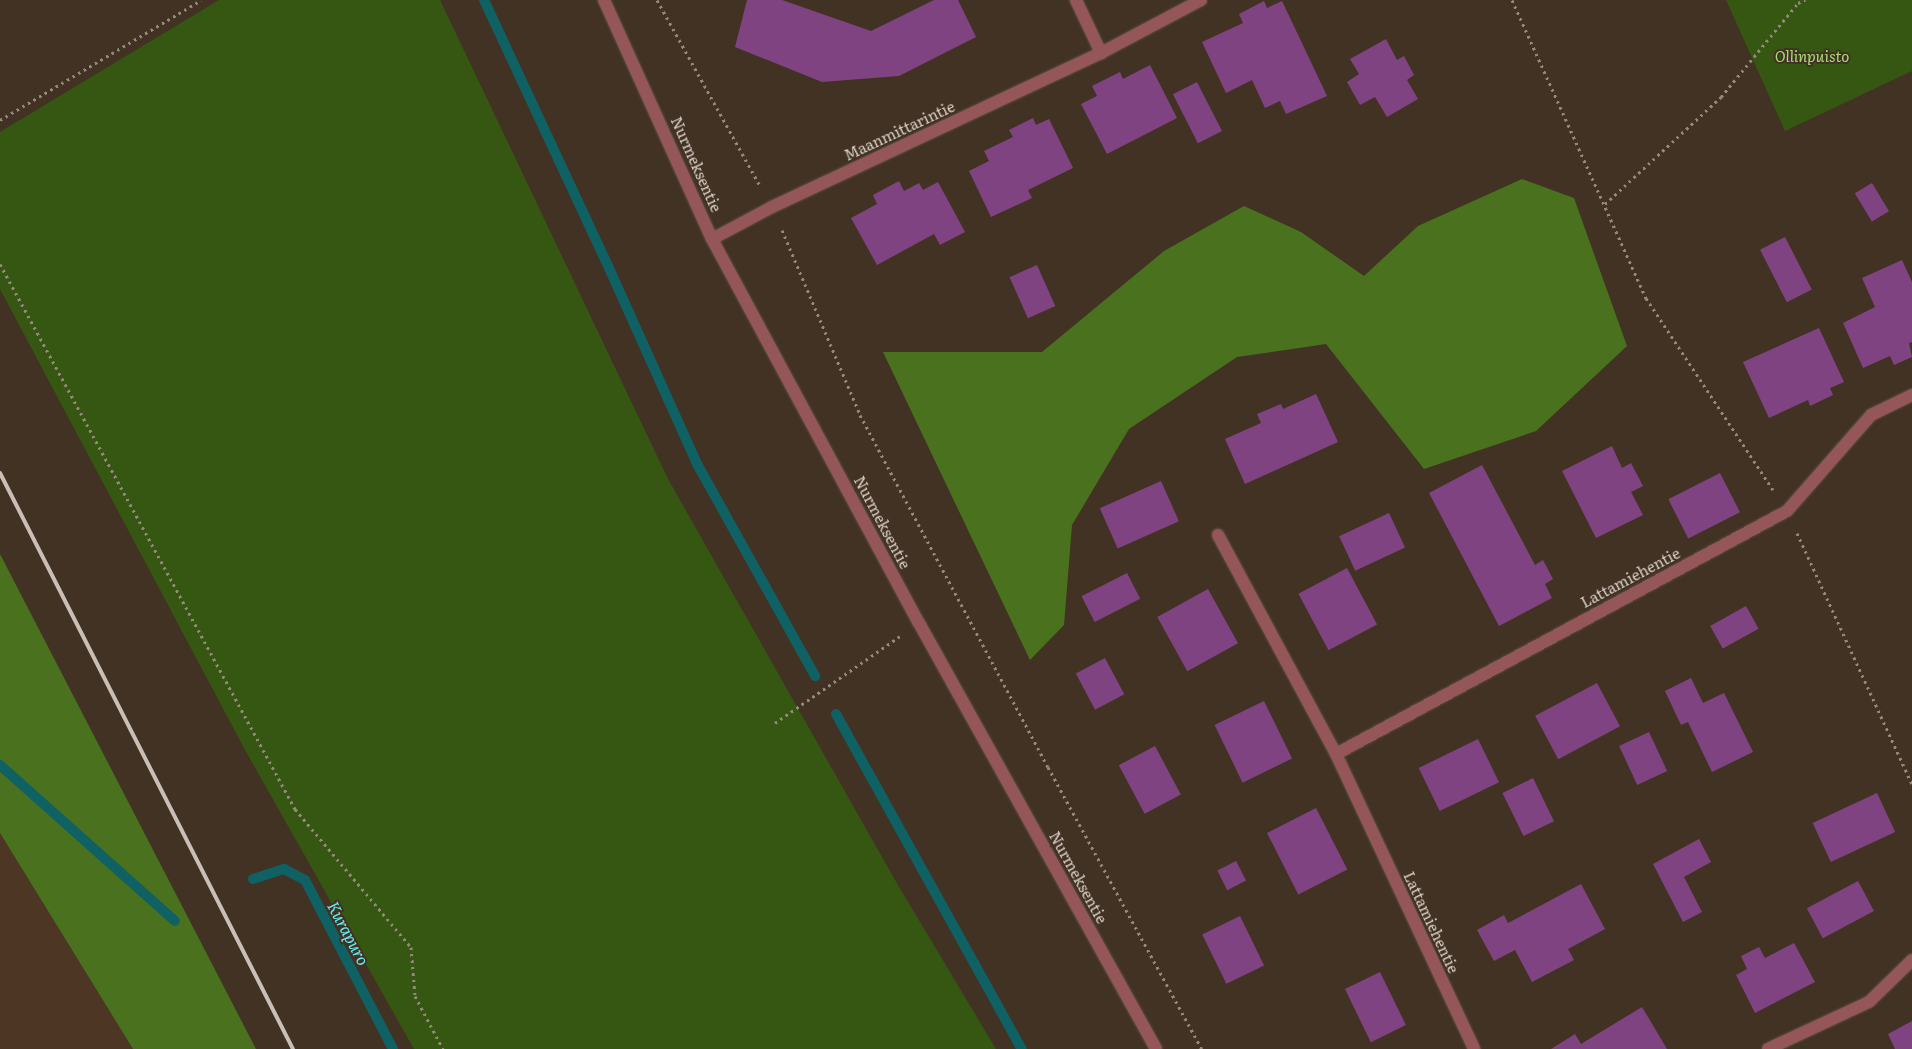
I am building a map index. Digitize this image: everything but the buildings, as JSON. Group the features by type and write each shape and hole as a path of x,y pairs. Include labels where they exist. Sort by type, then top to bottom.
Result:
{"street":[{"name":"Nurmeksentie","path":"604,0 712,239 919,623 1156,1049"},
{"path":"1076,0 1101,53"},
{"name":"Maanmittarintie","path":"712,239 772,207 1101,53 1201,0"},
{"name":"Lattamiehentie","path":"1336,754 1786,511 1871,416 1912,395"},
{"name":"Lattamiehentie","path":"1218,535 1336,754 1474,1049"},
{"path":"1768,1049 1869,1002 1912,960"}],"path":[{"path":"0,120 201,0"},
{"path":"658,0 772,207 860,415 1043,758 1202,1049"},
{"path":"1512,0 1646,298 1786,511 1912,784"},
{"path":"1605,204 1721,97 1798,3 1804,0"},
{"path":"0,264 295,809 411,947 415,996 444,1049"},
{"path":"775,723 919,623"}],"shaded area":[{"path":"0,833 133,1049 0,1049"}],"green space":[{"path":"219,0 440,0 668,479 899,887 996,1049 414,1049 244,748 0,289 0,132"},
{"name":"Ollinpuisto","path":"1726,0 1912,0 1912,71 1785,131"},
{"path":"1522,179 1574,198 1627,346 1536,431 1424,469 1326,344 1237,357 1129,429 1072,525 1064,625 1030,660 883,352 1042,352 1164,251 1244,206 1301,232 1364,276 1418,226"},
{"path":"0,554 256,1049 133,1049 0,833"}],"waterway":[{"path":"484,0 609,268 696,462 815,676"},
{"path":"836,714 1022,1049"},
{"path":"0,765 175,921"},
{"name":"Kurapuro","path":"253,879 284,869 305,880 393,1049"}],"railway":[{"path":"0,473 293,1049"}]}
